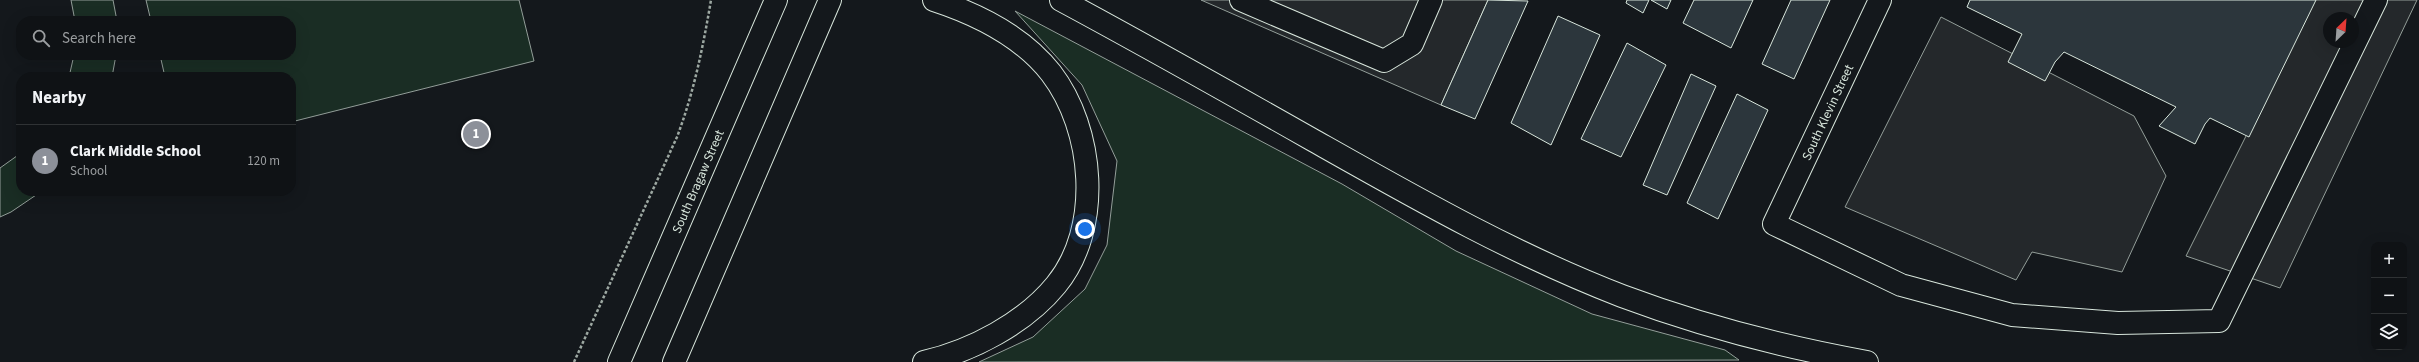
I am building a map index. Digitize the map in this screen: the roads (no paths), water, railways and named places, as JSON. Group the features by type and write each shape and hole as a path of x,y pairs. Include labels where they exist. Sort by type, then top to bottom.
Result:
{"main road":[{"name":"South Bragaw Street","path":"619,362 639,319 776,0"},
{"path":"674,362 830,0"},
{"path":"924,362 971,346 1005,328 1033,309 1056,285 1069,266 1078,244 1088,190 1086,162 1080,128 1069,100 1050,72 1009,35 980,17 934,0"},
{"path":"1061,0 1155,50 1443,214 1539,260 1621,295 1698,322 1791,348 1867,362"},
{"path":"1241,0 1384,61 1412,44 1431,0"},
{"name":"South Klevin Street","path":"1880,0 1774,224 1901,285 2012,315 2118,323 2219,321 2376,0"}],"place":[{"name":"Clark Middle School","path":"476,134"}]}
